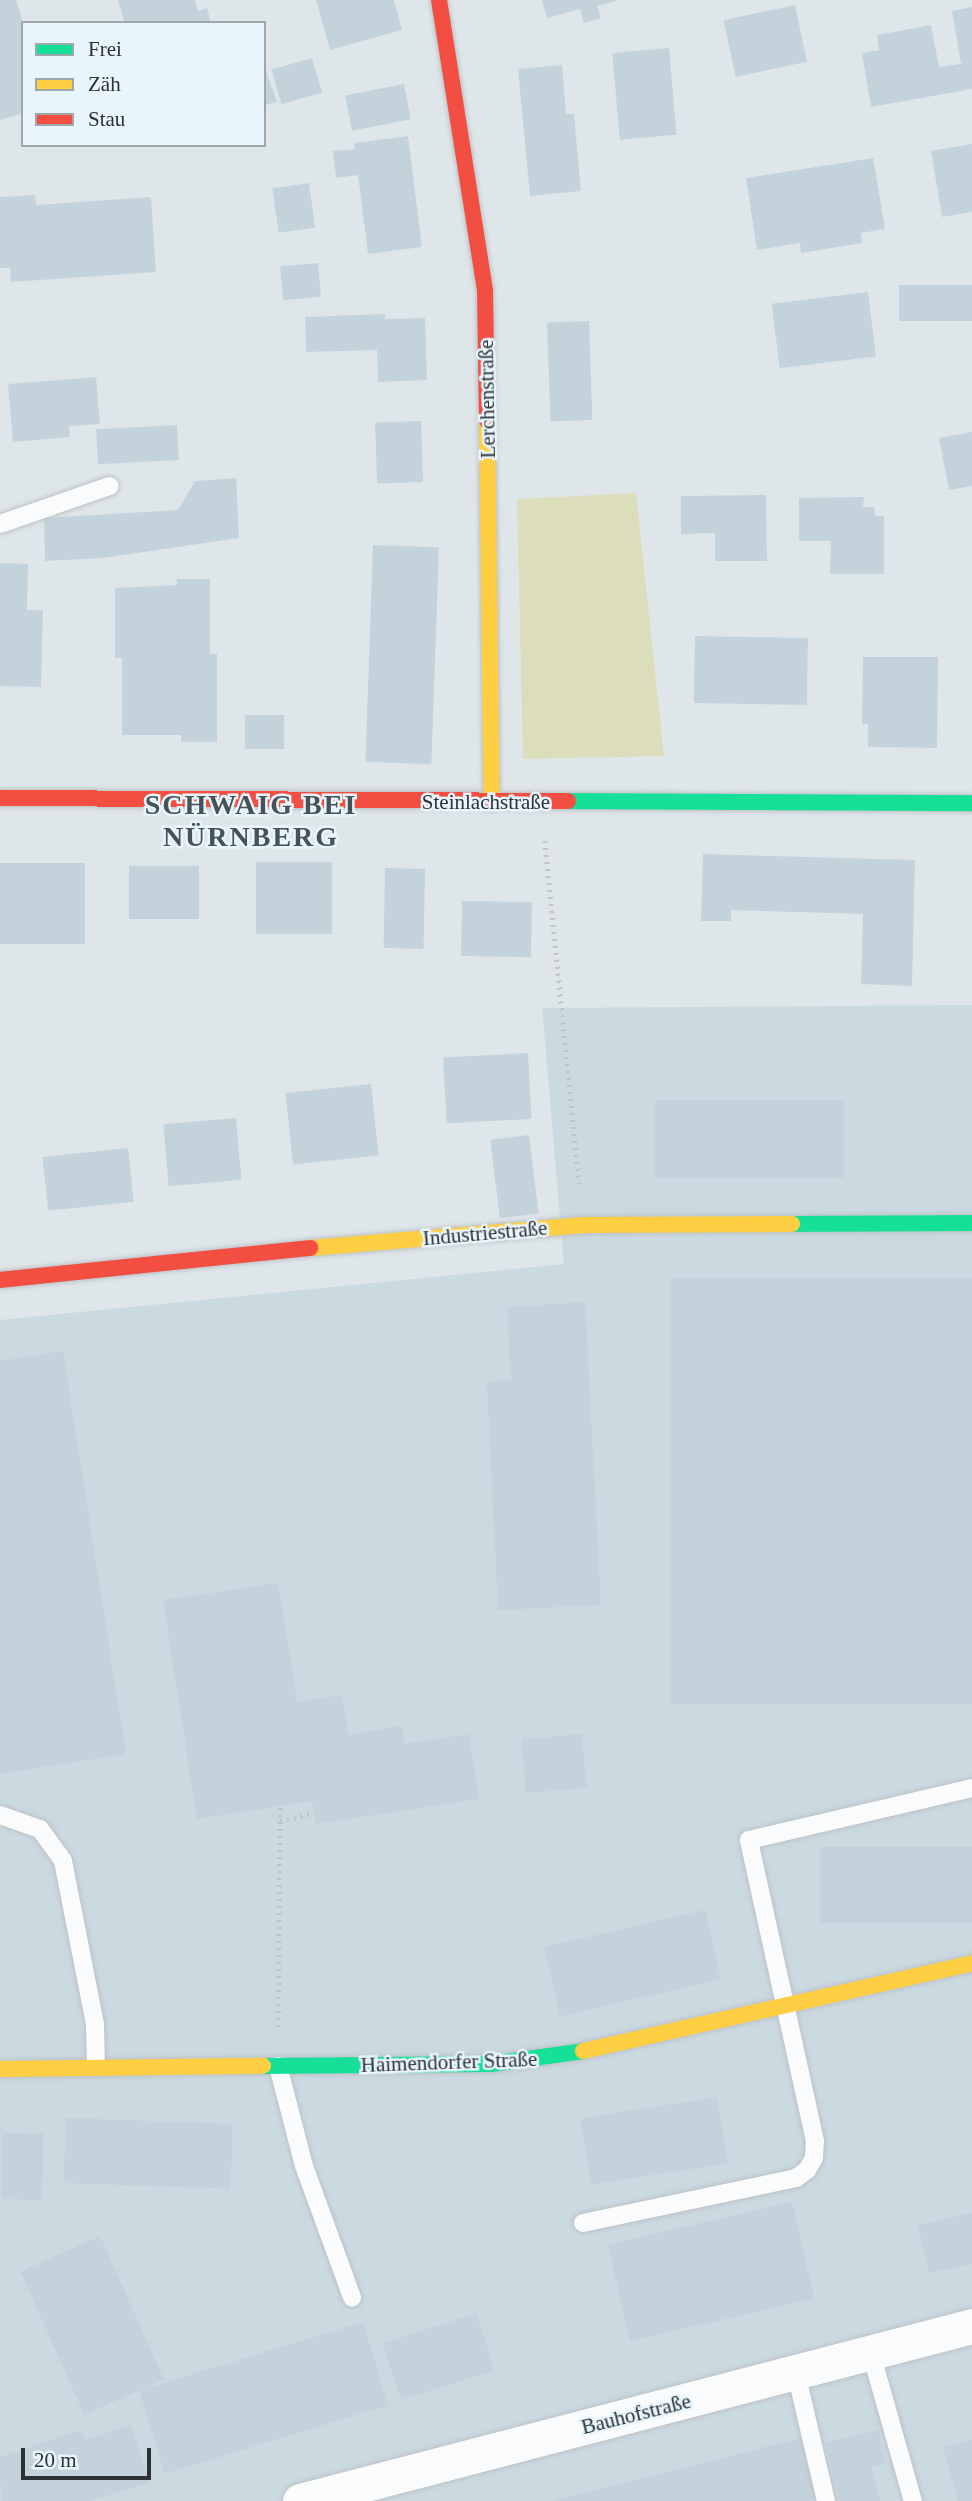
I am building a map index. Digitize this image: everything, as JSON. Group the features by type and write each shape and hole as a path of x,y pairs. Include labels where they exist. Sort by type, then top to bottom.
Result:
{"street":[{"name":"Lerchenstraße","path":"439,0 485,291 492,803"},
{"name":"Steinlachstraße","path":"0,798 492,803 972,803"},
{"name":"Industriestraße","path":"0,1280 254,1253 583,1225 972,1223"},
{"name":"Haimendorfer Straße","path":"0,2069 491,2064 553,2058 972,1963"},
{"name":"Bauhofstraße","path":"300,2501 972,2326"}],"lane":[{"path":"0,524 110,486"},
{"path":"583,2223 796,2178 807,2170 814,2158 815,2141 749,1840 972,1788"},
{"path":"0,1815 40,1829 63,1861 95,2024 96,2067"},
{"path":"278,2066 304,2166 352,2297"},
{"path":"872,2353 913,2501"},
{"path":"796,2373 826,2501"}],"path":[{"path":"541,802 583,1225"},
{"path":"278,2066 280,1806"},
{"path":"280,1821 314,1813"}],"shaded area":[{"path":"972,1005 972,2501 0,2501 0,1320 564,1264 542,1008"}],"green space":[{"path":"636,493 664,756 523,759 517,499"}],"building":[{"path":"0,0 16,0 23,21 21,114 0,120"},
{"path":"118,0 195,0 198,11 207,8 210,21 124,21"},
{"path":"316,0 394,0 402,30 330,50"},
{"path":"542,0 617,1 597,6 601,18 584,23 580,9 547,18"},
{"path":"795,5 807,62 736,77 724,20"},
{"path":"972,7 972,89 871,107 862,53 879,50 877,35 931,25 939,67 961,64 952,11"},
{"path":"669,48 677,135 620,140 612,53"},
{"path":"312,58 322,93 282,104 272,70"},
{"path":"562,65 566,114 574,114 581,191 530,196 518,69"},
{"path":"266,72 277,102 266,105"},
{"path":"404,84 411,119 352,131 345,95"},
{"path":"408,136 422,247 368,254 358,175 336,178 333,151 355,149 354,143"},
{"path":"972,144 972,212 942,217 931,151"},
{"path":"873,158 885,229 861,233 862,243 801,253 800,243 757,250 746,178"},
{"path":"309,183 315,228 279,233 272,188"},
{"path":"35,195 36,205 151,197 156,272 11,282 10,268 0,268 0,197"},
{"path":"318,263 321,297 283,300 280,266"},
{"path":"899,285 972,285 972,321 899,321"},
{"path":"868,292 876,357 780,368 772,304"},
{"path":"385,314 385,319 425,318 427,380 378,382 377,350 306,352 305,317"},
{"path":"589,321 592,420 550,421 547,322"},
{"path":"96,377 100,424 69,426 70,437 13,442 8,384"},
{"path":"421,421 423,482 377,484 375,423"},
{"path":"177,425 179,460 98,464 96,429"},
{"path":"972,432 972,486 949,490 939,438"},
{"path":"236,478 239,538 103,558 45,561 44,518 178,510 195,481"},
{"path":"766,495 767,561 715,561 715,533 681,534 681,496"},
{"path":"864,497 863,507 874,507 875,516 884,516 884,574 830,574 831,541 799,541 799,498"},
{"path":"373,545 439,547 431,764 365,762"},
{"path":"0,563 28,564 27,610 43,610 41,687 0,686"},
{"path":"177,579 210,579 210,654 217,654 217,742 181,742 181,735 122,735 122,658 115,658 115,588 177,585"},
{"path":"695,636 808,638 807,705 694,703"},
{"path":"863,657 938,657 937,748 868,747 868,724 862,724"},
{"path":"245,715 284,715 284,749 245,749"},
{"path":"703,854 915,860 912,986 861,984 863,914 731,910 731,921 701,921"},
{"path":"256,862 332,862 332,934 256,934"},
{"path":"0,863 85,863 85,944 0,944"},
{"path":"129,866 199,866 199,919 129,919"},
{"path":"385,868 425,869 424,949 384,948"},
{"path":"462,901 532,902 531,957 461,956"},
{"path":"528,1053 531,1119 447,1123 443,1057"},
{"path":"371,1084 379,1156 293,1165 285,1093"},
{"path":"655,1100 844,1100 844,1178 655,1178"},
{"path":"236,1118 241,1180 169,1186 163,1124"},
{"path":"529,1135 539,1213 500,1218 490,1140"},
{"path":"128,1148 134,1202 48,1211 42,1157"},
{"path":"671,1278 972,1278 972,1704 671,1704"},
{"path":"585,1302 601,1605 498,1610 487,1382 511,1380 507,1307"},
{"path":"63,1351 126,1754 0,1774 0,1361"},
{"path":"278,1583 297,1702 342,1695 348,1735 402,1726 405,1744 469,1734 479,1799 316,1824 312,1801 197,1819 163,1600"},
{"path":"582,1734 587,1788 526,1793 521,1739"},
{"path":"820,1847 972,1847 972,1923 820,1923"},
{"path":"705,1910 721,1979 560,2016 544,1947"},
{"path":"717,2097 727,2163 591,2185 581,2119"},
{"path":"66,2118 233,2124 231,2189 64,2183"},
{"path":"2,2133 43,2134 42,2200 1,2199"},
{"path":"792,2202 814,2298 630,2341 608,2245"},
{"path":"972,2213 972,2264 929,2273 918,2225"},
{"path":"100,2236 164,2379 84,2415 21,2271"},
{"path":"476,2313 495,2370 401,2400 383,2343"},
{"path":"363,2322 388,2405 165,2474 139,2390"},
{"path":"130,2425 150,2482 91,2501 1,2501 0,2457 81,2430 85,2440"},
{"path":"878,2430 886,2463 871,2467 880,2501 840,2501 825,2443"},
{"path":"800,2438 816,2499 552,2501"},
{"path":"972,2440 972,2501 958,2501 943,2447"}],"traffic: fast":[{"path":"568,801 972,803"},
{"path":"792,1224 972,1223"},
{"path":"263,2066 491,2064 583,2051"}],"traffic: slow":[{"path":"487,421 492,803"},
{"path":"310,1248 584,1225 792,1224"},
{"path":"583,2051 972,1963"},
{"path":"0,2069 263,2066"}],"traffic: jam":[{"path":"439,0 485,291 487,421"},
{"path":"0,798 568,801"},
{"path":"0,1280 310,1248"}],"district":[{"name":"SCHWAIG BEI NÜRNBERG","path":"251,821"}]}
